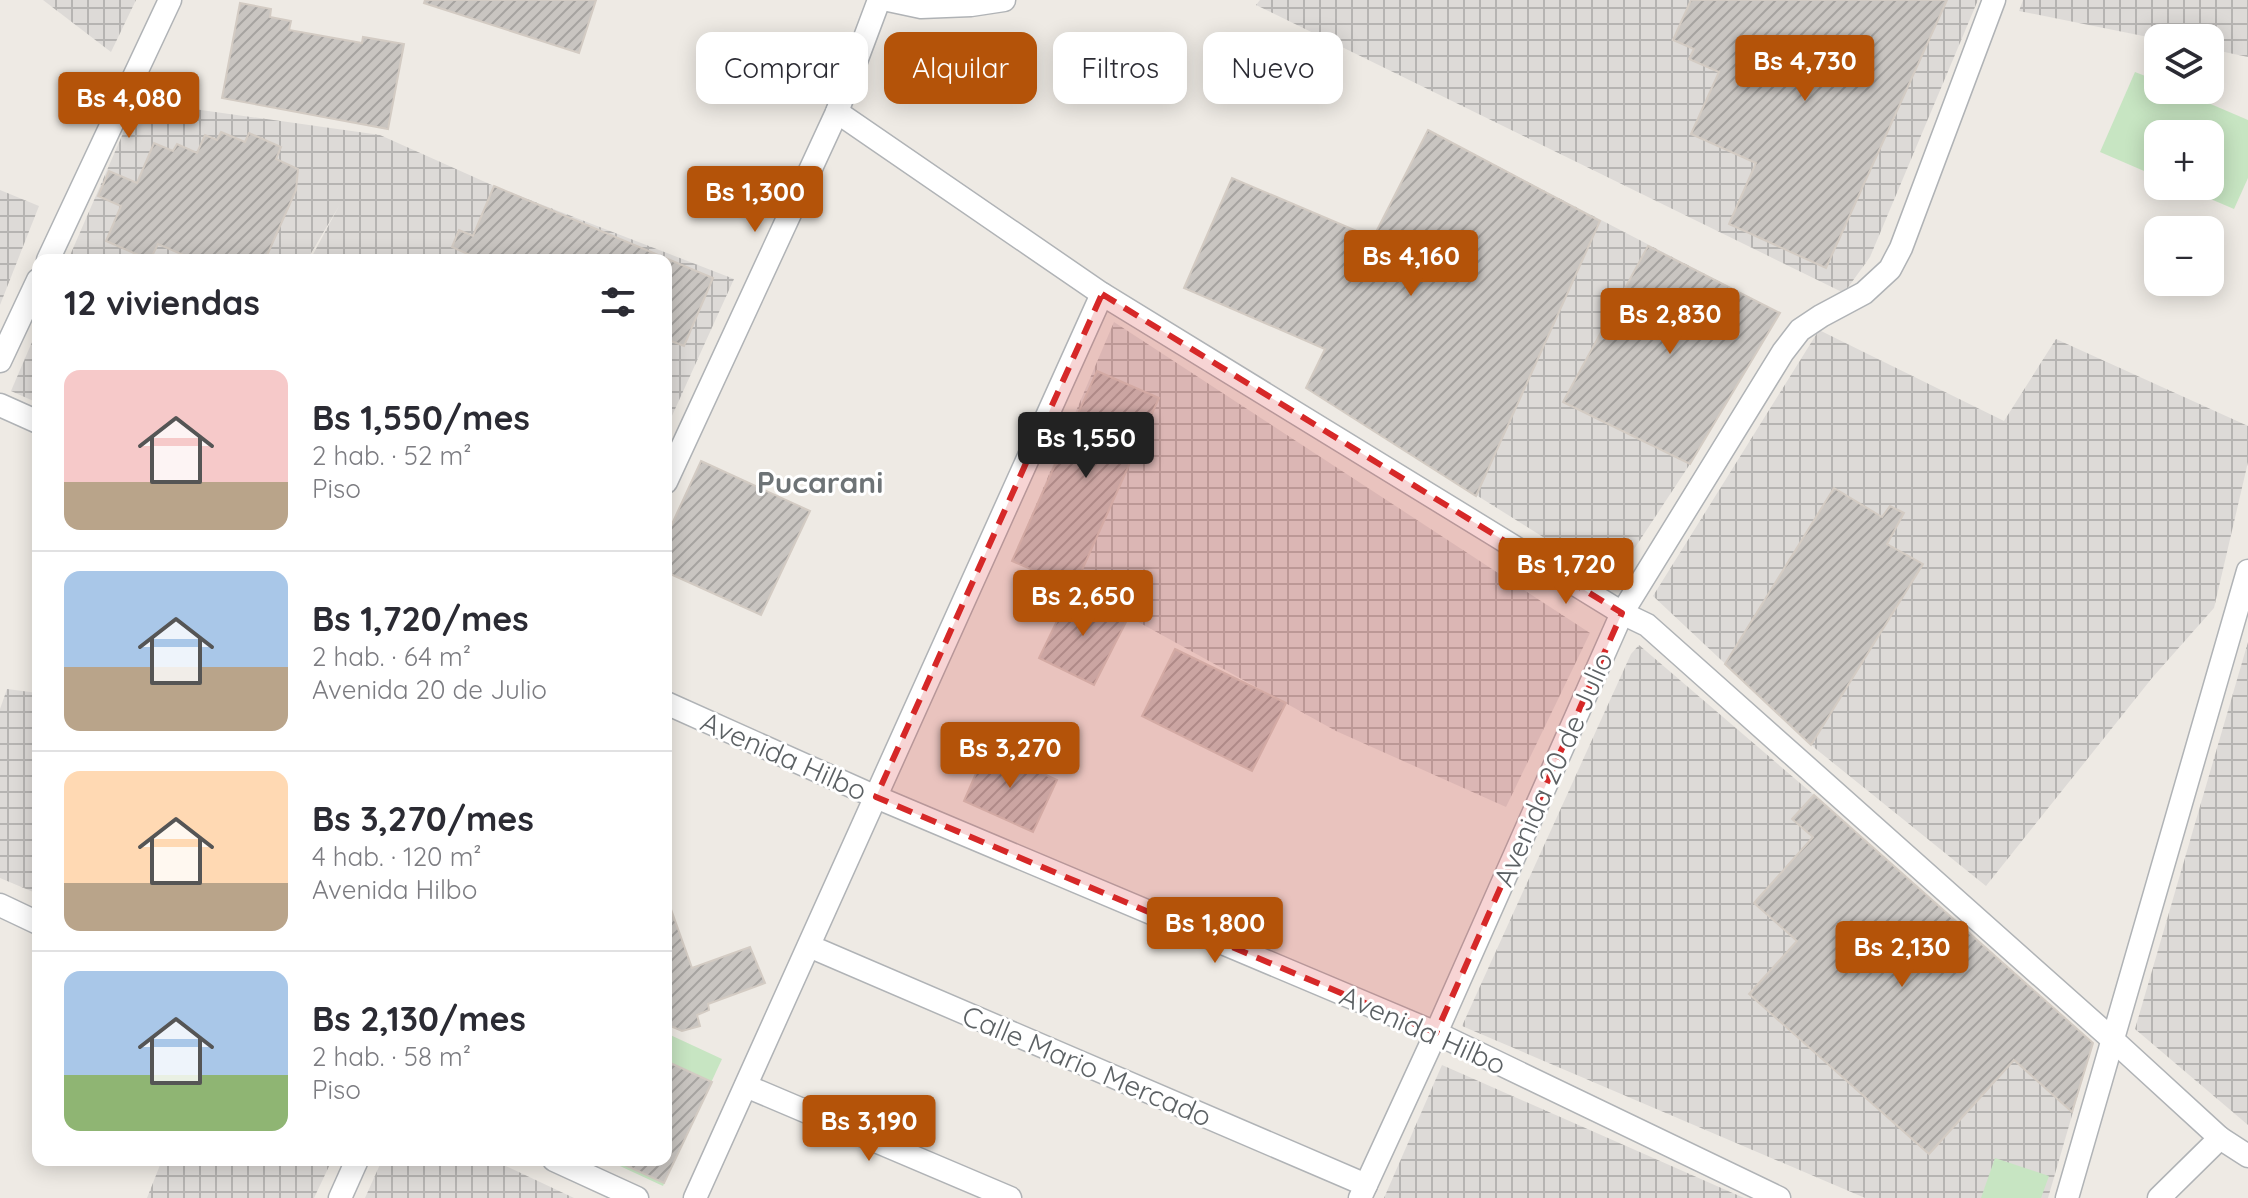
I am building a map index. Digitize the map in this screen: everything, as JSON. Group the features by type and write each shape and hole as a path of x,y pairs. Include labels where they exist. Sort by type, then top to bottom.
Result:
{"street":[{"path":"51,254 170,0"},
{"path":"672,469 837,112 879,0"},
{"path":"888,0 921,7 1004,0"},
{"name":"Avenida 20 de Julio","path":"1363,1192 1622,613 1783,352 1800,330 1864,293 1890,269 1901,248 1994,0"},
{"path":"837,112 1102,294 1622,613 1647,625 2220,1138 2248,1156"},
{"path":"0,361 32,293"},
{"path":"695,1198 1102,294"},
{"path":"0,405 32,419"},
{"path":"2067,1198 2248,571"},
{"name":"Avenida Hilbo","path":"672,706 876,797 1436,1033 1779,1198"},
{"path":"0,905 32,920"},
{"name":"Calle Mario Mercado","path":"809,946 1363,1192"},
{"path":"746,1086 1010,1198"},
{"path":"2159,1198 2220,1138"},
{"path":"340,1198 354,1166"},
{"path":"567,1166 637,1198"}],"highlighted area":[{"path":"1102,294 1622,613 1436,1033 876,797"}],"shaded area":[{"path":"43,0 136,0 111,52"},
{"path":"1260,0 1978,0 1870,257 1844,293 1343,48 1343,32 1311,32 1256,5"},
{"path":"2023,0 2248,0 2248,57 2224,52 2224,24 2144,24 2144,36 2019,11"},
{"path":"137,101 380,135 494,186 669,254 313,254 339,206 311,254 71,254"},
{"path":"1428,130 1780,313 1690,464 1613,581 1306,388"},
{"path":"0,190 39,206 0,305"},
{"path":"672,255 734,279 672,416"},
{"path":"1114,322 1590,633 1506,807 1336,731 1015,554"},
{"path":"1819,330 2004,421 2056,339 2248,426 2248,462 2214,608 2152,678 1986,886 1816,749 1653,596"},
{"path":"32,342 32,400 11,391"},
{"path":"2248,642 2248,1125 2135,1029"},
{"path":"1639,645 1814,795 2093,1043 2048,1198 1865,1198 1462,1026 1631,654"},
{"path":"7,689 32,692 32,891 0,878 0,709"},
{"path":"1442,1065 1744,1198 1384,1198"},
{"path":"160,1166 329,1166 314,1198 147,1198"},
{"path":"379,1166 506,1166 574,1198 365,1198"}],"green space":[{"path":"2135,72 2144,76 2144,104 2211,104 2248,120 2248,178 2234,209 2213,200 2224,200 2224,120 2144,120 2144,171 2100,152"},
{"path":"672,1036 722,1059 663,1186 620,1166 672,1166"},
{"path":"1995,1158 2049,1176 2041,1198 1981,1198"}],"building":[{"path":"425,0 596,0 579,53 424,3"},
{"path":"1691,0 1947,0 1826,268 1729,224 1756,163 1691,134 1719,72 1689,59 1694,49 1673,40"},
{"path":"240,3 271,9 270,17 291,21 289,30 362,43 363,37 404,44 388,129 222,98"},
{"path":"1428,130 1600,221 1476,496 1306,388 1325,349 1184,288 1232,178 1373,238"},
{"path":"221,132 245,142 249,133 281,147 276,159 298,169 296,190 268,254 181,254 158,244 153,254 136,254 106,241 121,206 98,196 109,171 137,183 154,143 173,151 177,144 197,153 205,135 217,140"},
{"path":"494,186 656,254 468,254 452,247 459,230 473,236"},
{"path":"1648,246 1780,313 1690,464 1563,402"},
{"path":"672,261 713,278 684,346 672,341"},
{"path":"1097,371 1159,398 1074,588 1012,561"},
{"path":"701,461 810,511 761,615 672,575 672,524"},
{"path":"1834,488 1882,517 1890,506 1904,513 1887,544 1923,564 1811,745 1725,664"},
{"path":"1072,590 1128,618 1094,685 1039,658"},
{"path":"1175,649 1286,703 1252,771 1142,716"},
{"path":"987,748 1057,780 1033,832 964,801"},
{"path":"1814,795 2093,1043 2072,1112 2014,1060 1929,1154 1749,994 1797,941 1754,903 1813,837 1792,819"},
{"path":"672,912 692,968 750,947 765,983 708,1004 709,1010 697,1015 700,1026 682,1031 672,1027"},
{"path":"672,1064 712,1082 664,1183 627,1166 672,1166"}],"district":[{"name":"Pucarani","path":"820,483"}]}
